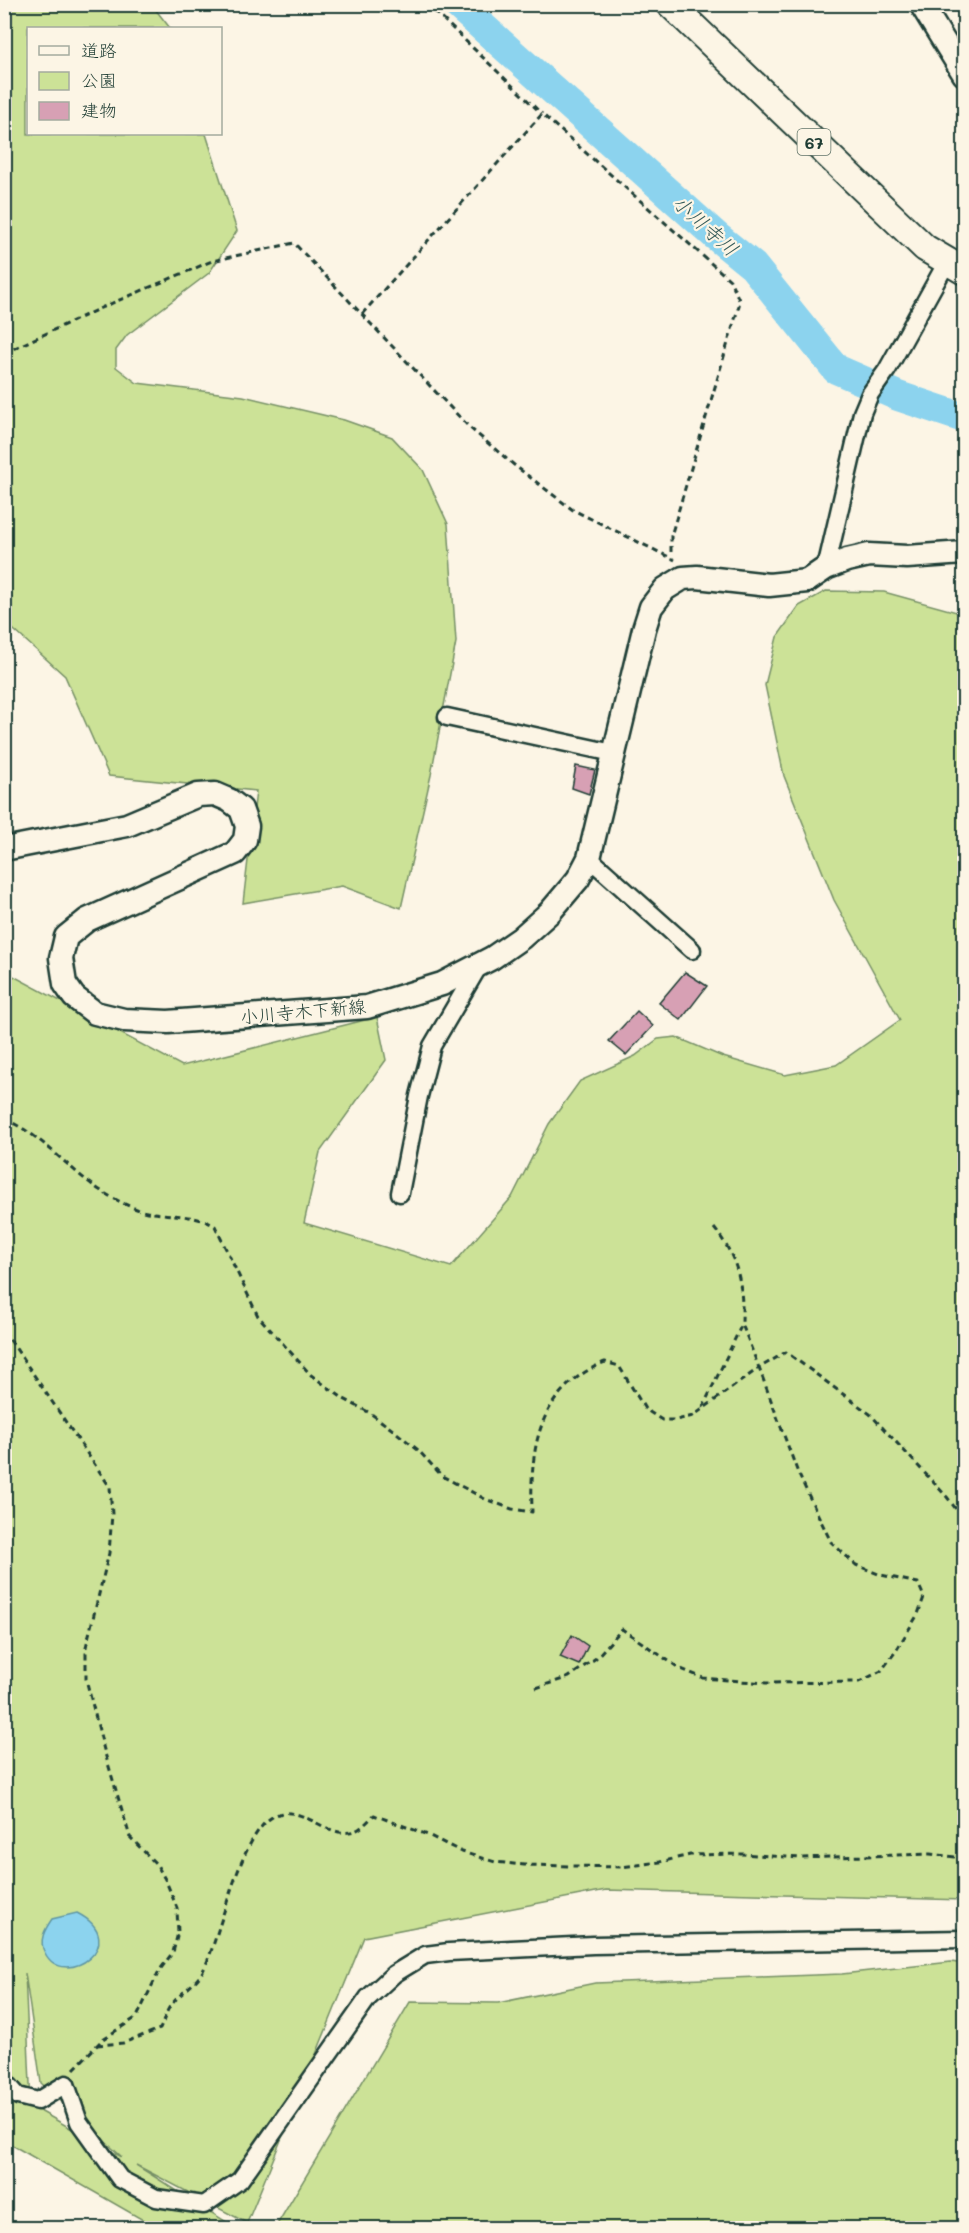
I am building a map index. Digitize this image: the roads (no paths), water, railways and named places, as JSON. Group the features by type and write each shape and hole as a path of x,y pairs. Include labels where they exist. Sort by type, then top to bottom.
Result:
{"main road":[{"name":"67","path":"670,4 925,248 956,267"},
{"path":"921,4 964,74"},
{"name":"小川寺木下新線","path":"4,849 127,825 198,795 215,794 241,809 247,826 245,840 235,852 87,920 66,937 61,958 65,984 74,997 95,1013 124,1020 168,1022 367,1007 442,984 481,964 521,938 550,912 578,879 589,858 644,629 651,607 665,590 683,578 697,577 770,585 807,581 826,568 869,555 964,553"}],"street":[{"path":"826,568 862,413 870,394 956,267"},
{"path":"447,717 613,753"},
{"path":"589,858 692,950"},
{"path":"400,1193 419,1096 432,1046 481,964"},
{"path":"4,2080 18,2096 38,2101 66,2084 79,2122 120,2179 156,2198 204,2205 240,2181 368,1998 393,1974 425,1955 593,1945 964,1939"}],"water":[{"path":"77,1913 93,1925 99,1937 97,1948 90,1958 79,1965 66,1967 54,1963 45,1953 42,1940 52,1919"}],"waterway":[{"name":"小川寺川","path":"457,4 716,236 753,266 836,369 898,396 964,418"}]}
